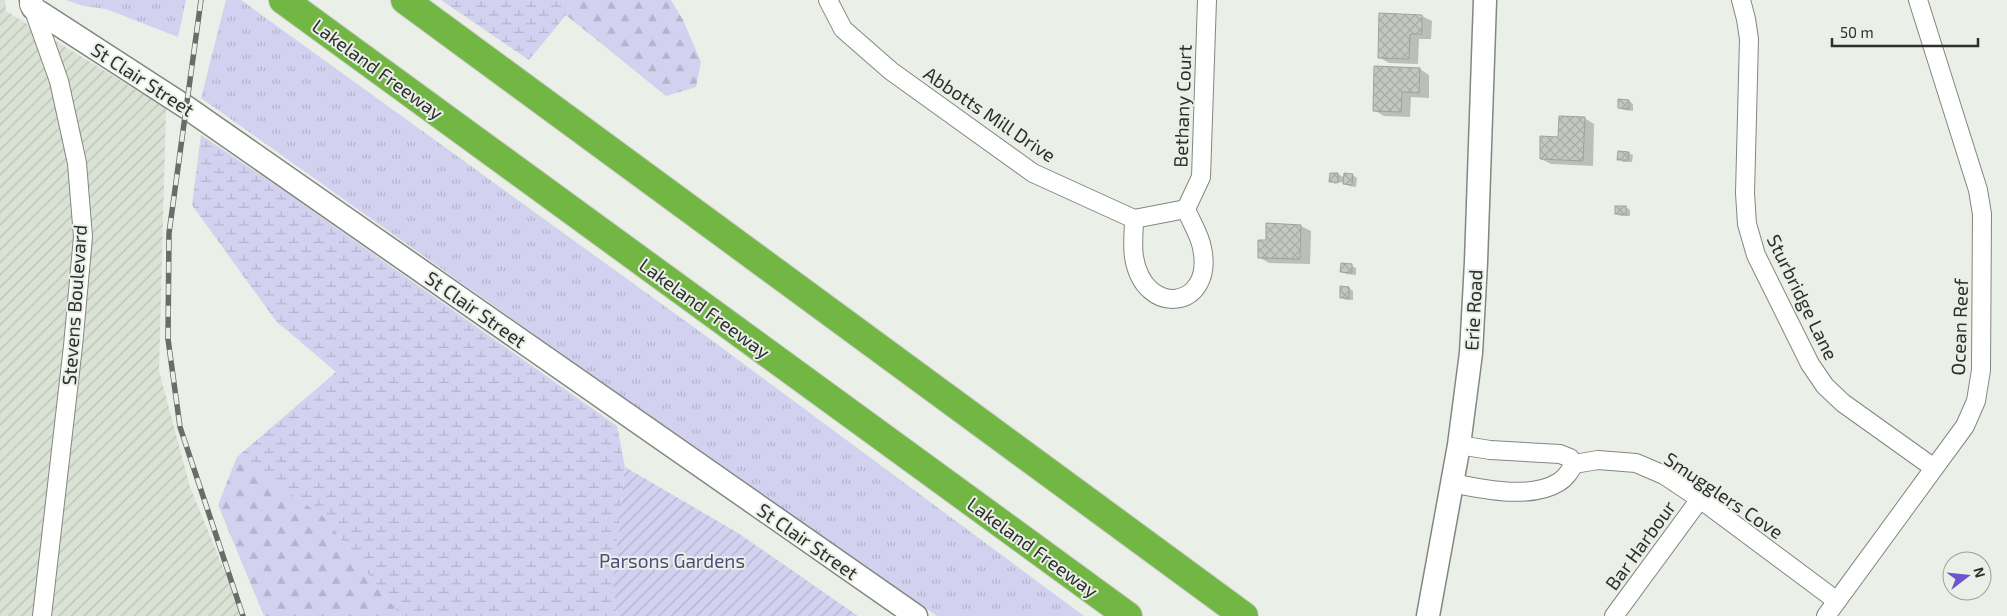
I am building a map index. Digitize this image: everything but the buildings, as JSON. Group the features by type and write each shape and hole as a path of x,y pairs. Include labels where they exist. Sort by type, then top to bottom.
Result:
{"highway":[{"name":"Lakeland Freeway","path":"284,0 1128,616"},
{"path":"405,0 1244,616"}],"street":[{"name":"Abbotts Mill Drive","path":"828,0 843,29 899,77 1033,172 1134,218"},
{"name":"Bethany Court","path":"1186,209 1201,177 1206,0"},
{"name":"Erie Road","path":"1428,616 1459,445 1471,354 1485,0"},
{"name":"Sturbridge Lane","path":"1741,0 1749,39 1745,193 1747,224 1756,254 1810,364 1825,386 1843,402 1934,468"},
{"name":"Ocean Reef","path":"1826,616 1965,426 1976,401 1981,370 1982,214 1978,190 1918,0"},
{"name":"Stevens Boulevard","path":"29,3 59,81 77,163 82,237 73,346 42,616"},
{"name":"St Clair Street","path":"29,3 186,107 916,616"},
{"path":"1186,209 1202,248 1203,270 1195,290 1185,297 1167,300 1150,292 1142,279 1134,258 1134,218 1186,209"},
{"path":"1452,483 1484,490 1518,492 1547,488 1560,482 1569,474 1574,464 1570,458 1560,454 1490,450 1459,445"},
{"name":"Smugglers Cove","path":"1574,464 1598,460 1636,463 1664,475 1700,498 1836,601"},
{"name":"Bar Harbour","path":"1614,616 1700,498"}],"shaded area":[{"path":"0,0 5,0 6,11 166,108 159,371 190,487 243,616 0,616"}],"green space":[{"path":"66,0 186,0 178,37 106,9 83,6"},
{"path":"226,0 241,0 706,336 1084,616 937,616 721,467 201,98"},
{"path":"441,0 569,0 566,15 529,60"},
{"path":"569,0 671,0 683,20 701,62 696,87 666,96 566,15"},
{"path":"201,135 287,193 617,426 625,467 613,585 617,616 401,616 323,516 237,457 336,372 276,321 192,205"},
{"path":"237,457 323,516 401,616 264,616 218,505"},
{"name":"Parsons Gardens","path":"625,467 738,533 858,616 617,616 613,585"}],"railway":[{"path":"201,0 169,233 168,339 180,427 243,616"}]}
